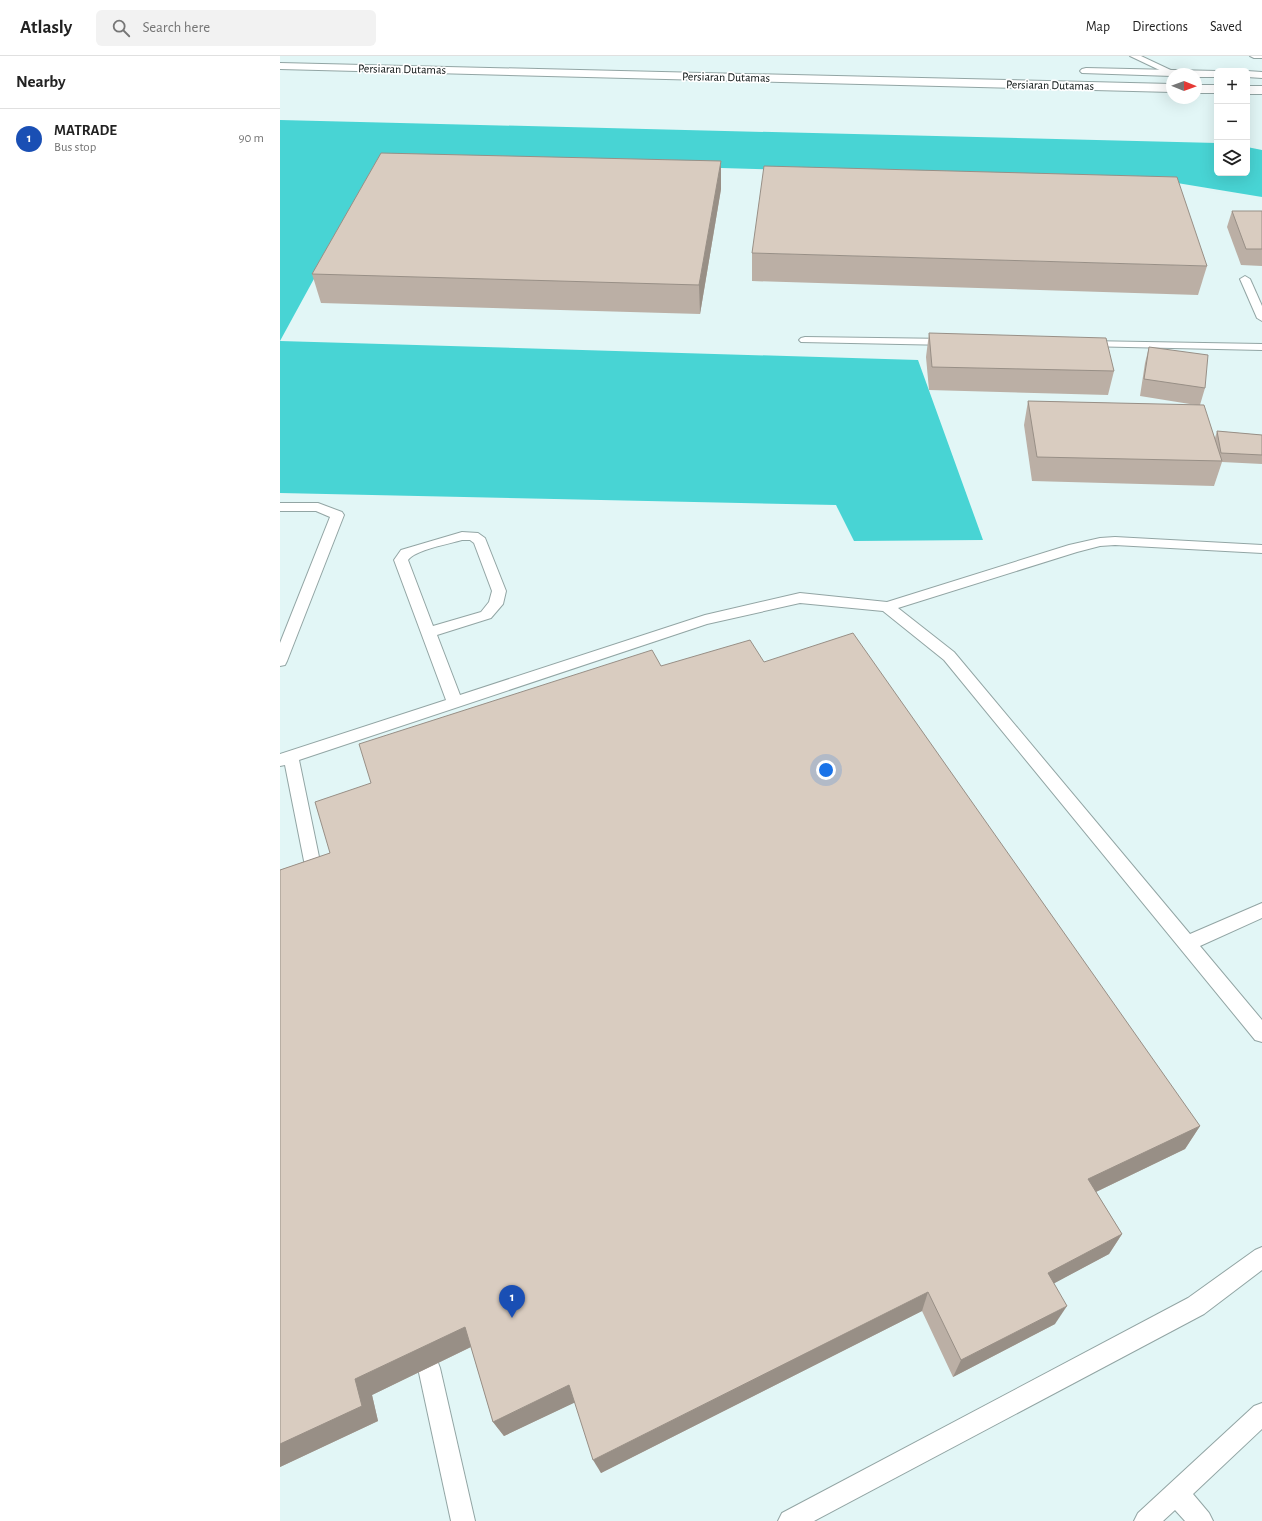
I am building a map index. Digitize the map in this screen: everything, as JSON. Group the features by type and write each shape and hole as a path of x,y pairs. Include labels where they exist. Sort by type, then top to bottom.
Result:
{"street":[{"name":"Persiaran Dutamas","path":"280,66 1166,88"},
{"name":"Persiaran Dutamas","path":"1077,70 1166,73"},
{"name":"Persiaran Dutamas","path":"1202,74 1214,74"},
{"path":"1250,74 1262,75"},
{"path":"1202,89 1214,89"},
{"path":"1250,90 1262,90"}],"lane":[{"path":"1134,56 1166,70"},
{"path":"1254,56 1262,56"},
{"path":"1245,279 1262,318"},
{"path":"805,340 963,342"},
{"path":"1073,344 1262,347"},
{"path":"280,507 318,507 337,515 284,637 280,661"},
{"path":"430,632 486,615 496,604 499,591 480,541 473,536 462,536 419,548 406,553 401,560 430,632 456,703"},
{"path":"318,889 285,759 705,620 800,598 887,607 1074,548 1100,542 1128,541 1262,549"},
{"path":"887,607 949,656 1262,1034"},
{"path":"1187,943 1262,910"},
{"path":"790,1521 1196,1306 1262,1257"},
{"path":"429,1368 463,1521"},
{"path":"1146,1521 1262,1414"},
{"path":"1176,1493 1201,1521"}],"shaded area":[{"path":"280,120 1214,143 1214,176 1250,176 1250,148 1262,150 1262,197 1165,181 380,158 280,341"},
{"path":"280,341 918,360 983,540 854,541 836,505 280,493"}],"building":[{"path":"381,153 721,161 699,285 312,274"},
{"path":"764,166 1177,177 1207,266 752,253"},
{"path":"1232,211 1262,211 1262,249 1246,249"},
{"path":"929,333 1106,338 1114,371 932,367"},
{"path":"1149,347 1208,355 1205,388 1144,379"},
{"path":"1028,401 1204,405 1222,461 1037,457"},
{"path":"1217,431 1262,435 1262,455 1221,453"},
{"path":"853,633 1200,1126 1088,1179 1122,1234 1048,1273 1067,1306 961,1360 928,1292 593,1460 569,1385 493,1422 465,1327 355,1379 362,1406 280,1444 280,870 330,853 315,802 371,783 359,744 652,650 661,666 750,640 764,662"}],"place":[{"name":"MATRADE","path":"512,1318"}]}
